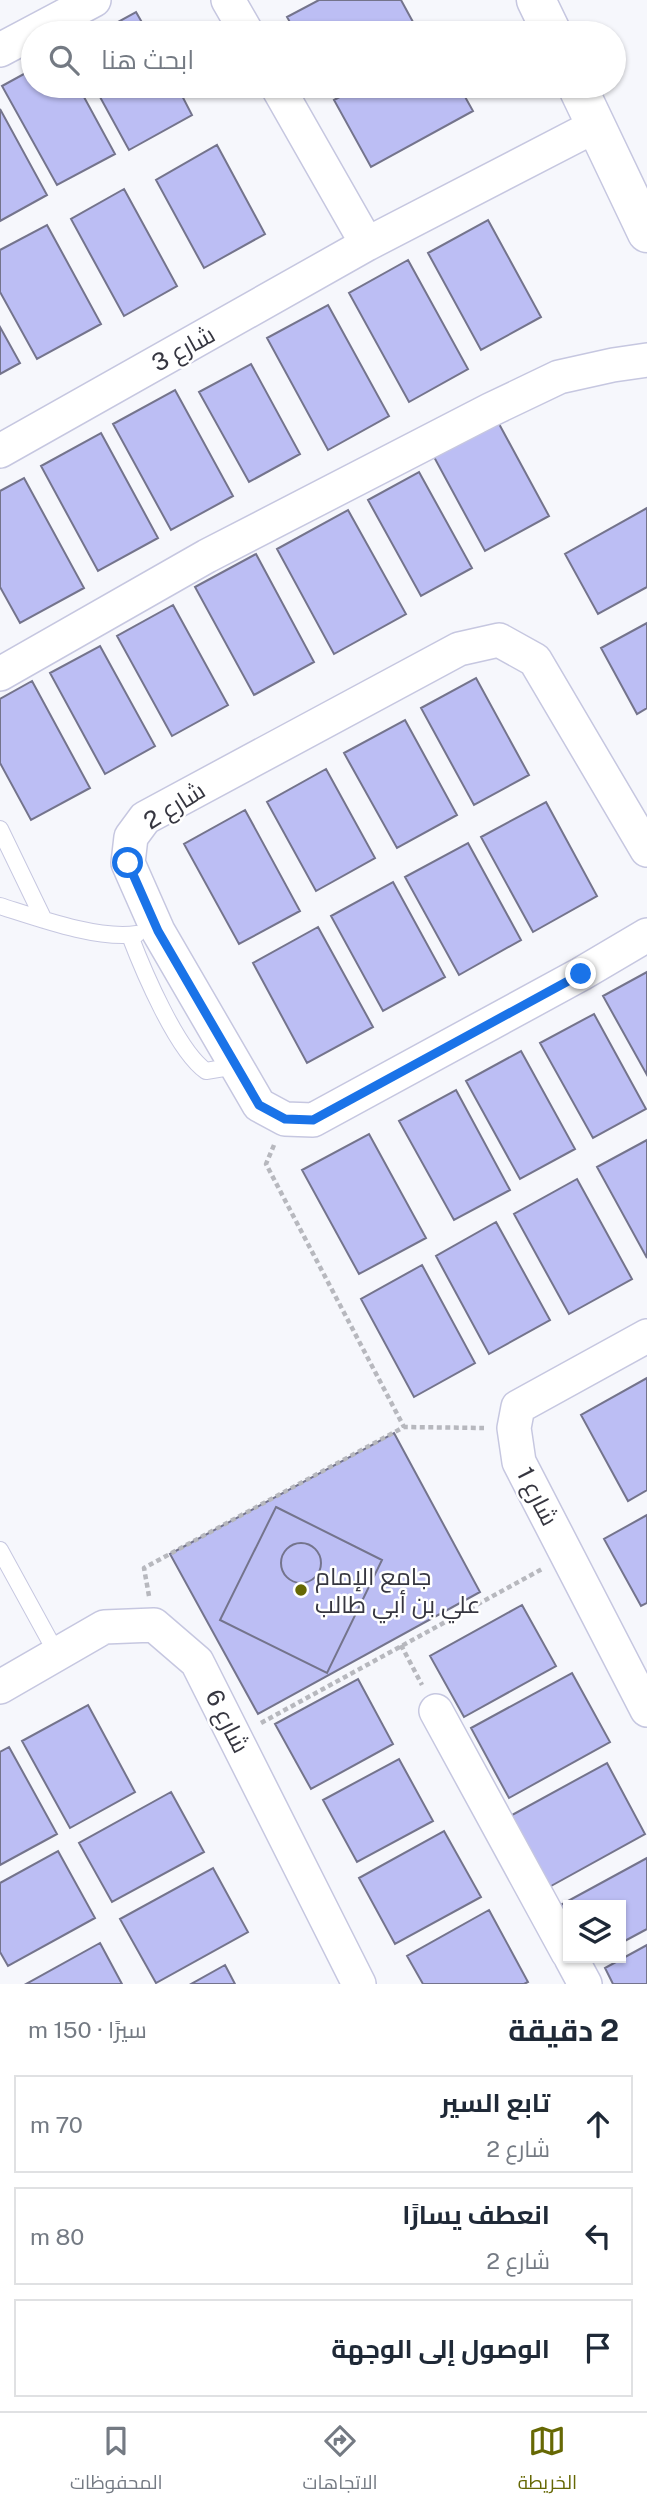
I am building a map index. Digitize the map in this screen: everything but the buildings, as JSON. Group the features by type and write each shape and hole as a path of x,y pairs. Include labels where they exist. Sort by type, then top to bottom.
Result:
{"street":[{"path":"55,21 94,0"},
{"path":"228,0 240,21"},
{"path":"536,0 546,21"},
{"path":"0,50 21,39"},
{"path":"284,98 367,244"},
{"path":"582,98 647,233"},
{"name":"شارع 3","path":"0,451 367,244 595,126"},
{"path":"0,674 207,556 490,410 559,377 647,360"},
{"name":"شارع 2","path":"285,1119 259,1105 236,1066 144,933 128,863 131,837 145,818 459,649 499,640 535,660 647,850"},
{"path":"285,1119 313,1120 581,974 647,935"},
{"path":"514,1428 518,1407 647,1336"},
{"name":"شارع 1","path":"514,1428 519,1462 647,1710"},
{"path":"0,1687 104,1627 154,1625"},
{"name":"شارع 6","path":"154,1625 197,1662 359,1984"},
{"path":"436,1710 563,1944"},
{"path":"574,1963 585,1984"}],"lane":[{"path":"0,829 44,920"},
{"path":"0,906 44,920 101,933 144,933"},
{"path":"0,1550 57,1654"}],"path":[{"path":"285,1119 266,1164 404,1427"},
{"path":"154,1625 144,1568 404,1427 514,1428"},
{"path":"236,1737 568,1555"},
{"path":"401,1645 436,1710"}],"place":[{"name":"جامع الإمام علي بن أبي طالب","path":"301,1590"}],"route":[{"path":"128,863 158,931 259,1105 285,1119 313,1120 581,974"}]}
